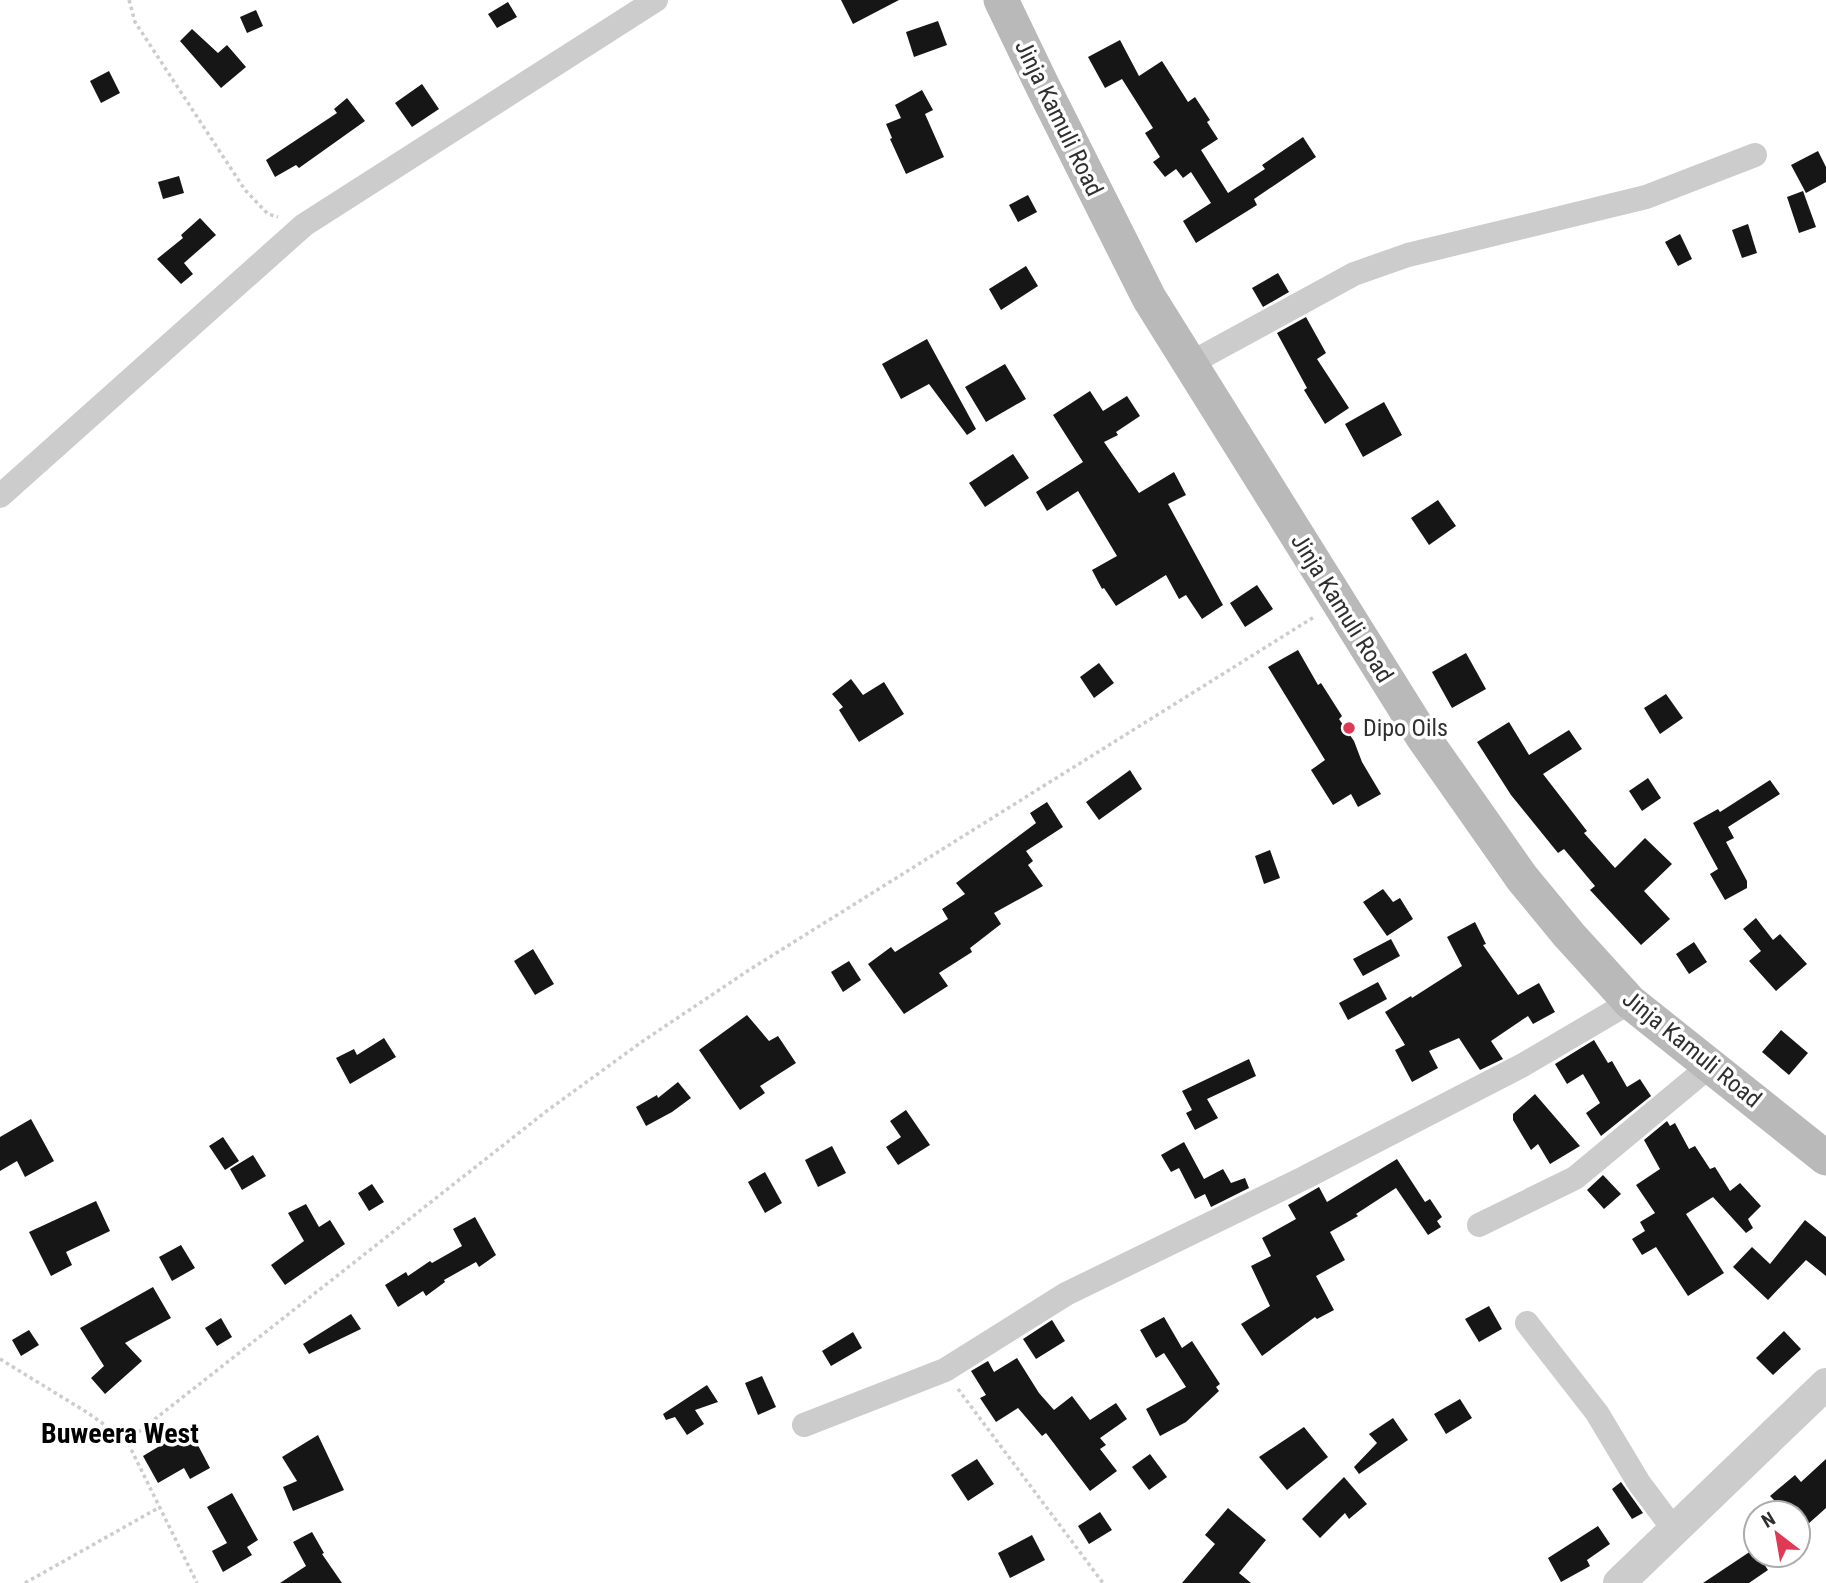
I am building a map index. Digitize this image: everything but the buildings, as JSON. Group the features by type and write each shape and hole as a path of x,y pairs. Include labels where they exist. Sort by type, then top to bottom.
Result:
{"main road":[{"name":"Jinja Kamuli Road","path":"1001,0 1149,298 1423,737 1522,878 1630,1002 1826,1158"}],"street":[{"path":"0,496 304,225 656,0"},
{"path":"1189,364 1354,274 1408,255 1646,197 1755,155"},
{"path":"804,1425 944,1370 1066,1294 1353,1153 1523,1065 1630,1002"},
{"path":"1479,1225 1575,1178 1711,1065"},
{"path":"1527,1323 1597,1413 1639,1483 1675,1531"},
{"path":"1619,1583 1826,1384"}],"path":[{"path":"129,0 135,22 245,190 268,214 304,225"},
{"path":"127,1441 548,1110 643,1041 749,970 1337,603"},
{"path":"0,1359 88,1413 127,1441 197,1583"},
{"path":"944,1370 1103,1583"},
{"path":"24,1583 160,1507"}],"place":[{"name":"Dipo Oils","path":"1349,728"}],"district":[{"name":"Buweera West","path":"120,1433"}]}
